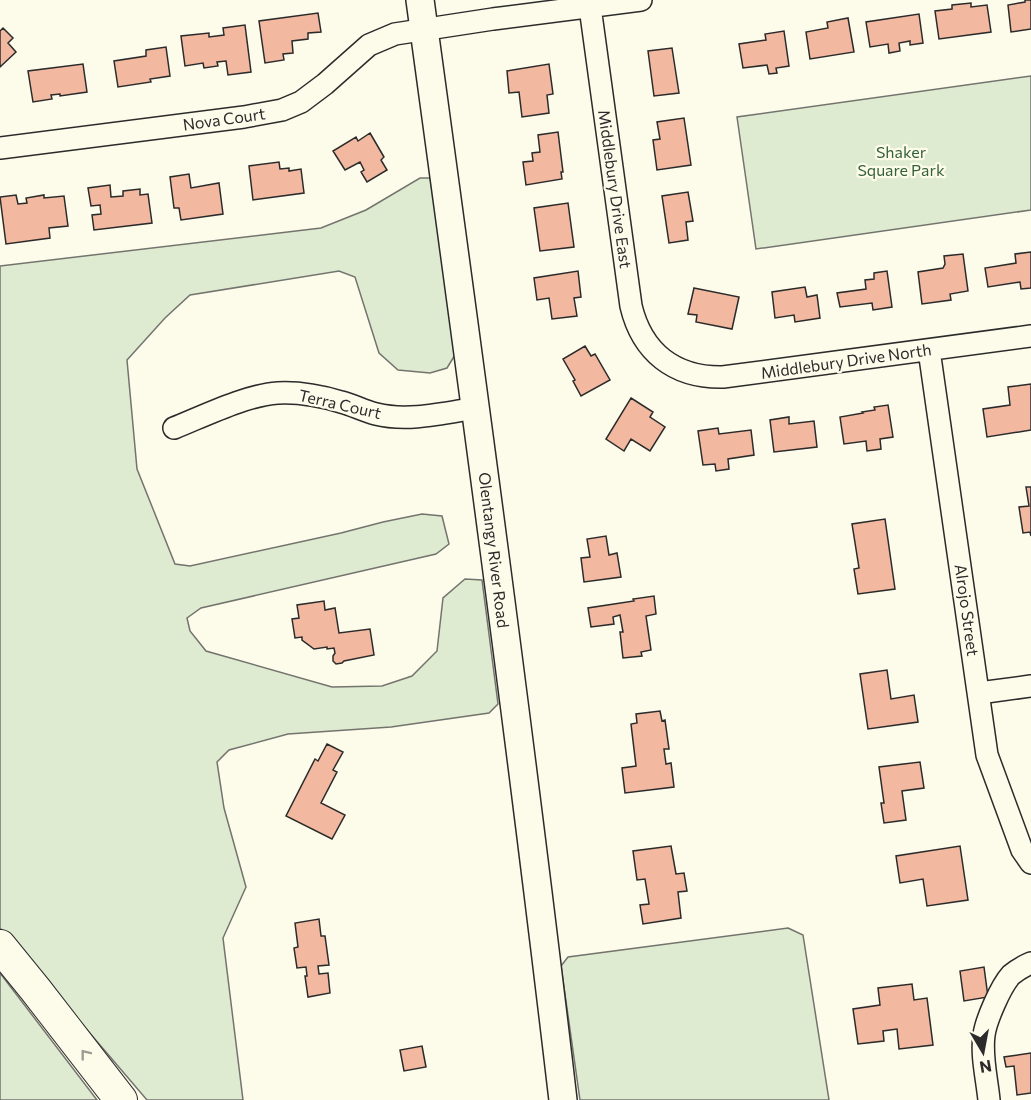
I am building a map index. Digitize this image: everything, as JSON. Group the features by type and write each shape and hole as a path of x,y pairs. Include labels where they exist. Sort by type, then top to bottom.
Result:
{"highway":[{"path":"0,946 121,1100"}],"main road":[{"name":"Olentangy River Road","path":"420,0 476,408 549,974 563,1100"}],"street":[{"name":"Nova Court","path":"0,148 244,117 282,110 301,102 369,45 395,34 641,0"},
{"name":"Middlebury Drive East","path":"590,7 631,306 642,336 664,361"},
{"name":"Middlebury Drive North","path":"664,361 692,374 723,377 1031,336"},
{"name":"Alrojo Street","path":"928,350 987,754 1022,850 1031,863"},
{"name":"Terra Court","path":"174,428 249,398 275,393 321,397 376,414 391,416 407,417 476,408"},
{"path":"979,693 1031,686"},
{"path":"989,1100 984,1059 984,1035 988,1018 1011,976 1023,966 1031,963"}],"green space":[{"name":"Shaker Square Park","path":"1031,76 1031,210 756,249 737,117"},
{"path":"420,178 430,178 458,350 447,368 430,373 398,370 379,353 355,277 339,271 190,295 165,318 127,360 137,469 175,564 190,566 422,514 442,516 449,544 436,554 201,608 187,618 190,631 206,651 332,687 382,686 412,676 437,651 443,598 465,579 482,580 498,704 489,713 391,727 288,734 229,750 217,762 224,808 246,887 223,938 243,1100 147,1100 0,928 0,266 321,228 366,210"},
{"path":"788,928 803,935 829,1100 580,1100 561,966 568,957"},
{"path":"0,973 97,1100 0,1100"}],"building":[{"path":"1025,0 1031,0 1031,29 1011,32 1008,5 1025,2"},
{"path":"971,3 971,7 987,5 991,32 939,39 935,11 952,9 952,5"},
{"path":"318,13 321,32 308,33 308,39 292,41 293,53 283,54 284,60 265,63 259,21"},
{"path":"919,14 923,43 910,45 910,41 899,43 900,51 889,53 888,44 870,47 866,22"},
{"path":"848,18 854,52 810,59 806,32 828,28 827,22"},
{"path":"245,25 251,72 228,75 226,61 217,62 218,66 204,68 203,63 185,66 181,36 209,33 209,37 224,35 223,28"},
{"path":"3,28 13,38 8,43 16,52 0,67 0,31"},
{"path":"784,31 789,66 776,68 777,73 769,74 767,65 743,68 739,44 766,40 765,34"},
{"path":"166,47 170,76 150,79 151,82 118,87 114,61 146,56 146,50"},
{"path":"672,48 679,93 654,96 648,51"},
{"path":"83,64 87,92 51,95 52,99 33,102 28,71"},
{"path":"549,64 553,94 547,95 549,113 522,117 519,92 509,93 507,71"},
{"path":"684,118 691,165 657,170 653,140 660,139 657,122"},
{"path":"558,132 562,179 526,185 523,162 533,161 532,153 540,152 538,135"},
{"path":"370,133 384,157 381,160 387,170 367,182 361,172 364,170 360,162 345,170 333,151 356,137 358,141"},
{"path":"279,162 280,169 289,168 289,171 301,169 304,193 253,200 249,166"},
{"path":"189,174 191,188 219,183 223,214 181,220 179,208 174,208 170,177"},
{"path":"110,185 111,197 123,196 123,191 140,189 140,195 148,194 152,223 94,230 92,215 101,214 100,205 91,206 88,188"},
{"path":"688,192 693,221 686,222 688,240 669,243 662,196"},
{"path":"16,195 18,204 27,203 26,198 44,195 44,198 64,196 68,226 49,228 50,238 6,244 0,197"},
{"path":"568,203 574,247 540,251 534,208"},
{"path":"1031,252 1031,288 1021,289 1020,282 988,287 985,268 1016,263 1015,254"},
{"path":"963,254 968,291 950,294 951,300 922,304 918,272 943,268 944,256"},
{"path":"578,271 581,297 574,298 577,316 552,319 549,298 537,300 534,278"},
{"path":"887,271 892,307 873,310 872,303 840,307 837,293 866,289 865,280 874,279 874,273"},
{"path":"805,287 807,297 817,295 820,318 795,322 794,315 775,318 772,292"},
{"path":"694,288 739,297 732,329 696,322 697,315 688,314"},
{"path":"585,346 591,356 595,354 610,380 581,396 563,359"},
{"path":"1031,384 1031,430 987,437 983,409 1010,405 1008,387"},
{"path":"631,398 653,412 650,417 665,427 650,451 631,439 624,451 606,439"},
{"path":"888,405 893,437 880,439 881,449 867,451 866,441 844,444 840,417"},
{"path":"789,417 789,424 814,421 817,447 774,452 770,420"},
{"path":"718,428 719,434 751,430 754,455 728,459 729,469 716,471 715,464 703,465 698,431"},
{"path":"1026,487 1031,487 1031,536 1030,532 1023,533 1019,507 1029,506"},
{"path":"885,519 895,589 858,594 854,569 859,568 852,524"},
{"path":"606,536 609,555 617,553 621,577 584,582 581,558 590,557 587,539"},
{"path":"654,596 656,614 646,616 651,650 641,652 642,656 623,658 620,632 623,632 620,615 613,617 614,624 591,627 588,608"},
{"path":"324,601 325,610 335,608 339,633 370,629 374,655 336,664 333,661 334,648 314,649 302,640 302,637 295,638 292,619 299,618 297,605"},
{"path":"887,670 891,699 914,695 918,722 868,729 860,674"},
{"path":"660,711 662,721 665,720 669,749 664,749 666,764 671,763 674,787 625,793 622,768 636,766 631,724 637,723 636,714"},
{"path":"327,744 343,752 333,770 337,772 321,803 345,815 332,839 286,816 315,759 318,761"},
{"path":"920,762 924,788 902,791 906,820 884,823 879,767"},
{"path":"671,846 676,874 684,873 687,891 678,892 681,918 643,924 640,905 649,904 645,879 637,880 633,851"},
{"path":"960,846 968,900 927,906 923,879 900,883 896,856"},
{"path":"319,919 321,936 325,936 329,965 318,966 319,974 328,973 330,993 308,997 306,967 297,968 294,948 298,947 295,923"},
{"path":"984,967 988,997 964,1001 960,971"},
{"path":"912,984 914,1000 927,998 933,1045 899,1049 897,1029 883,1031 884,1041 858,1044 853,1009 880,1005 878,988"},
{"path":"422,1046 426,1067 404,1071 400,1050"},
{"path":"1031,1053 1031,1093 1017,1095 1014,1066 1006,1067 1004,1057"}]}
